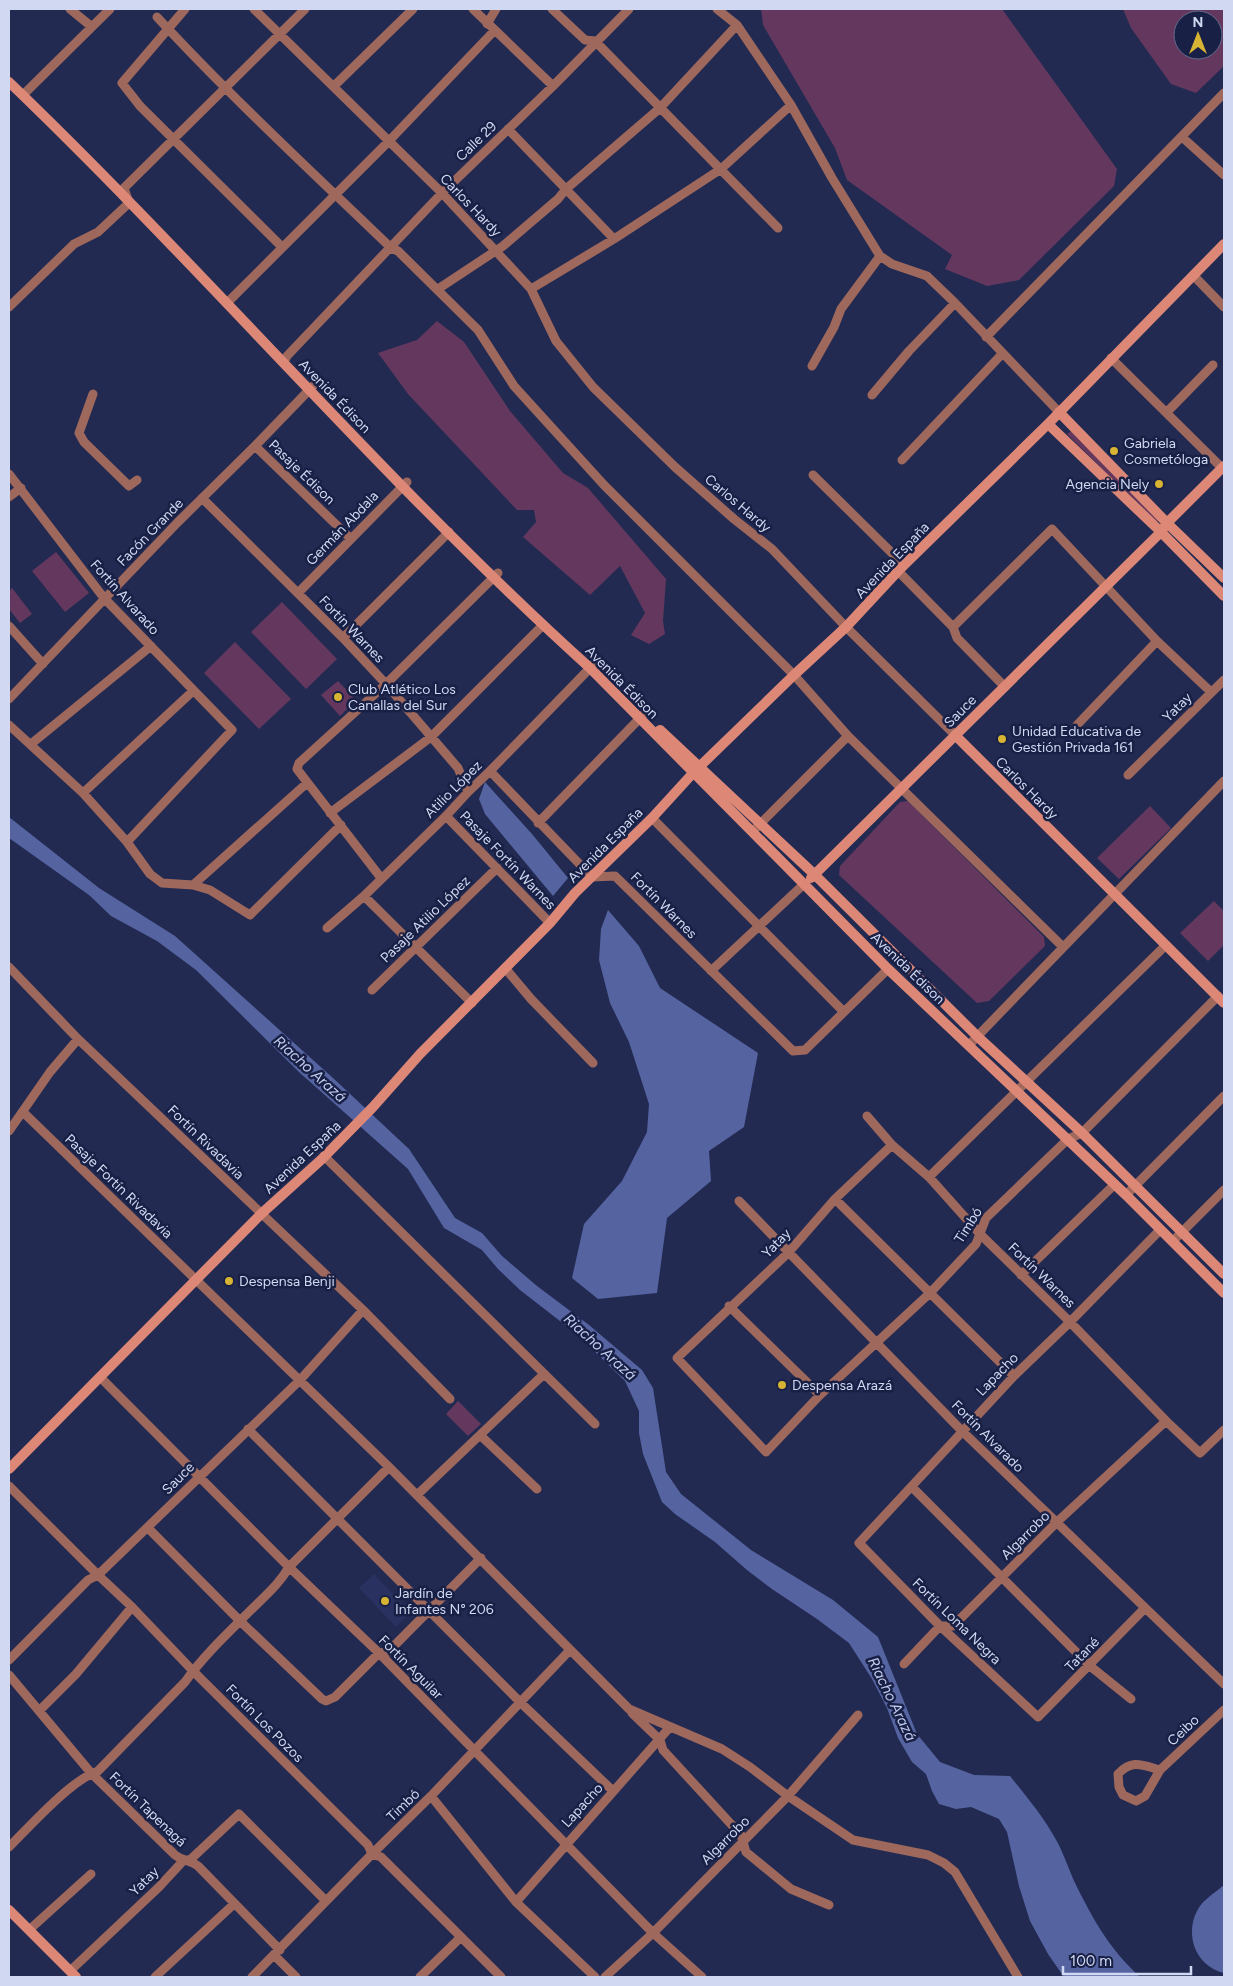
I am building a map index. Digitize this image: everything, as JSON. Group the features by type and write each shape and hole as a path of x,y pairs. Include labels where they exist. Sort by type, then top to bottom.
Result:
{"main road":[{"name":"Avenida Édison","path":"9,76 124,188 449,532 496,575 543,625 591,666"},
{"name":"Avenida Édison","path":"9,82 229,300"},
{"name":"Avenida España","path":"9,1469 261,1214 324,1156 373,1107 420,1054 550,923 575,893 652,818 697,769 846,627 898,571 1048,424 1224,244"},
{"path":"1059,412 1224,596"},
{"path":"1048,424 1164,528 1224,576"},
{"name":"Sauce","path":"804,884 1106,587 1223,467"},
{"name":"Avenida Édison","path":"404,484 641,717 697,769 761,823 814,874 978,1037 1082,1133 1224,1274"},
{"name":"Carlos Hardy","path":"955,736 1221,999"},
{"name":"Avenida Édison","path":"697,769 753,831 888,968 1126,1194 1224,1292"},
{"path":"9,1910 73,1974"}],"street":[{"path":"70,9 92,27"},
{"path":"26,92 110,9"},
{"path":"185,9 122,83 140,106 282,247"},
{"name":"Carlos Hardy","path":"254,9 442,193 531,289 556,341 593,387 675,467 734,519 772,549 846,627 955,736"},
{"path":"9,307 74,244 98,232 129,203 124,188 305,9"},
{"path":"334,86 413,9"},
{"path":"473,9 553,86"},
{"path":"229,300 388,142 491,27 496,9"},
{"path":"552,9 584,40 595,41 778,228"},
{"name":"Calle 29","path":"285,359 442,193 553,86 595,41 629,9"},
{"path":"717,9 737,26 791,105 832,178 880,256 892,264 927,276 1059,412"},
{"path":"157,16 226,88 335,195 391,248 398,251 478,330 514,386 604,485 794,675 848,736 1063,947"},
{"path":"438,289 496,250 558,198 660,108 737,26"},
{"path":"986,337 1224,94"},
{"path":"531,289 721,169 791,105"},
{"path":"508,129 614,238"},
{"path":"1182,137 1224,175"},
{"path":"812,366 834,327 841,309 880,256"},
{"path":"1193,275 1224,307"},
{"path":"872,395 909,351 955,303"},
{"path":"902,460 1002,354"},
{"path":"1111,358 1223,467"},
{"path":"1168,412 1213,365"},
{"name":"Facón Grande","path":"9,699 104,598 311,388"},
{"path":"93,394 79,433 84,442 129,486 138,480"},
{"name":"Pasaje Édison","path":"255,446 351,540"},
{"name":"Fortín Alvarado","path":"9,474 76,564 104,598 232,730 127,842"},
{"path":"813,475 898,559 898,571 953,626 957,638 1004,687"},
{"name":"Germán Abdala","path":"298,593 404,484"},
{"path":"9,497 21,488"},
{"name":"Fortín Warnes","path":"202,498 343,638 386,684 458,768 468,792"},
{"path":"953,626 1052,529 1157,641 1211,692"},
{"path":"343,638 449,532"},
{"path":"381,878 297,769 299,763 386,684 496,575"},
{"path":"330,812 432,737 543,625"},
{"path":"9,626 43,664"},
{"path":"1077,725 1157,641"},
{"path":"31,744 151,646"},
{"name":"Atilio López","path":"327,928 364,896 446,816 591,666"},
{"name":"Yatay","path":"1128,775 1224,680"},
{"path":"83,793 193,691"},
{"path":"538,823 641,717"},
{"path":"9,725 83,793 127,842 150,874 162,883 192,885 210,890 250,915 340,825"},
{"path":"753,831 848,736"},
{"path":"490,771 592,877"},
{"path":"969,1045 1224,781"},
{"path":"192,885 307,783"},
{"name":"Pasaje Fortín Warnes","path":"446,816 550,923"},
{"path":"652,818 844,1012 888,968"},
{"name":"Pasaje Atilio López","path":"372,990 497,868"},
{"name":"Fortín Warnes","path":"592,877 615,876 793,1051 805,1050 844,1012"},
{"name":"Sauce","path":"711,971 804,884"},
{"path":"364,896 472,1003"},
{"path":"929,1177 1166,945"},
{"name":"Fortín Rivadavia","path":"9,967 78,1039 363,1310 450,1399"},
{"path":"505,968 530,999 593,1063"},
{"name":"Timbó","path":"766,1452 820,1395 930,1292 976,1244 986,1218 1068,1139 1082,1133 1221,999"},
{"path":"9,1131 50,1072 78,1039"},
{"path":"1126,1194 1224,1096"},
{"name":"Pasaje Fortín Rivadavia","path":"23,1112 389,1467 660,1740 663,1750 741,1835 746,1852 791,1890 829,1905"},
{"name":"Fortín Warnes","path":"867,1116 892,1145 929,1177 980,1234 1200,1453 1224,1430"},
{"name":"Yatay","path":"766,1452 677,1358 788,1253 835,1198 892,1145"},
{"path":"324,1156 594,1424"},
{"path":"1022,1275 1115,1184"},
{"path":"1172,1242 1224,1190"},
{"path":"835,1198 1014,1376"},
{"name":"Fortín Alvarado","path":"739,1201 962,1431 1224,1684"},
{"name":"Lapacho","path":"859,1543 1014,1376 1160,1230"},
{"path":"730,1306 820,1395"},
{"name":"Sauce","path":"9,1660 88,1580 98,1575 148,1528 198,1477 300,1380 363,1310"},
{"path":"417,1495 544,1374"},
{"name":"Fortín Aguilar","path":"100,1377 288,1567 379,1653 653,1933 702,1977"},
{"name":"Algarrobo","path":"904,1664 940,1626 953,1626 1057,1522 1166,1421"},
{"path":"248,1430 520,1702 613,1792"},
{"path":"480,1435 537,1490"},
{"path":"9,1847 55,1801 91,1773 98,1771 284,1577 288,1567 389,1467"},
{"name":"Fortín Los Pozos","path":"9,1486 368,1845 372,1854 381,1857 501,1977"},
{"path":"912,1487 1090,1666 1131,1699"},
{"path":"148,1528 240,1621 326,1701 335,1697 379,1653 388,1652 481,1558"},
{"name":"Fortín Loma Negra","path":"859,1543 940,1626 1038,1717"},
{"path":"39,1711 76,1674 132,1607"},
{"name":"Tatané","path":"1038,1717 1145,1608"},
{"name":"Timbó","path":"252,1977 372,1854 432,1796 570,1650"},
{"name":"Fortín Tapenagá","path":"9,1675 91,1773 146,1828 183,1861 192,1862 198,1866 277,1952 296,1977"},
{"path":"629,1709 722,1749 853,1840 928,1855 944,1862 955,1872 1018,1977"},
{"name":"Ceibo","path":"1160,1770 1138,1763 1126,1766 1118,1774 1119,1786 1123,1795 1136,1801 1144,1796 1160,1770 1224,1710"},
{"name":"Algarrobo","path":"605,1977 653,1933 788,1796 858,1715"},
{"name":"Lapacho","path":"516,1902 565,1844 670,1727"},
{"path":"432,1796 516,1902 595,1977"},
{"name":"Yatay","path":"73,1974 183,1861 191,1859 238,1814 326,1901"},
{"path":"29,1930 91,1874"},
{"path":"155,1977 234,1904"},
{"path":"420,1977 460,1937"}],"shaded area":[{"path":"761,9 1002,9 1117,169 1114,186 1019,280 987,286 945,269 952,255 847,180 835,148 763,25"},
{"path":"1123,9 1224,9 1224,66 1196,93 1171,84 1131,28"},
{"path":"437,321 464,342 510,411 563,473 588,488 666,579 663,621 665,634 649,644 631,635 645,613 620,566 590,595 523,537 536,522 534,510 517,510 408,394 378,353 417,340"},
{"path":"1071,431 1160,518 1156,522 1067,434"},
{"path":"56,552 89,593 65,612 32,571"},
{"path":"12,588 32,614 20,623 9,609 9,591"},
{"path":"282,602 337,659 306,689 251,632"},
{"path":"235,642 291,699 259,729 204,673"},
{"name":"Club Atlético Los Canallas del Sur","path":"338,681 356,700 340,716 321,695"},
{"path":"908,801 1044,937 1045,946 989,1001 977,1003 839,875 840,866 900,802"},
{"path":"1150,806 1171,828 1119,879 1097,858"},
{"path":"1214,901 1224,911 1224,945 1208,961 1180,933"},
{"path":"458,1401 481,1424 468,1436 446,1414"},
{"name":"Jardín de Infantes N° 206","path":"374,1574 411,1613 396,1627 359,1588"}],"water":[{"path":"485,782 532,834 568,878 553,896 485,814 479,799"},
{"name":"Riacho Arazá","path":"9,817 99,888 175,936 409,1149 455,1218 482,1233 502,1256 537,1286 589,1325 642,1370 653,1388 666,1472 681,1494 751,1550 833,1600 878,1637 917,1734 940,1762 974,1775 1010,1776 1050,1830 1074,1881 1104,1935 1129,1967 1140,1977 1064,1977 1048,1954 1030,1921 1019,1886 1007,1832 999,1819 971,1807 956,1809 939,1804 926,1774 912,1762 898,1738 887,1708 872,1679 849,1643 772,1589 715,1542 675,1514 662,1502 643,1454 639,1433 639,1411 625,1381 578,1335 520,1290 482,1250 444,1228 408,1169 299,1072 196,970 157,941 111,916 89,895 9,838"},
{"path":"608,910 639,946 660,988 758,1053 744,1127 709,1151 711,1181 667,1218 657,1293 598,1299 572,1278 584,1224 622,1181 647,1132 649,1104 629,1042 610,1003 599,960 601,929"},
{"path":"1224,1885 1224,1973 1205,1963 1199,1955 1194,1946 1192,1926 1200,1906 1208,1897"}],"place":[{"name":"Gabriela Cosmetóloga","path":"1114,451"},
{"name":"Agencia Nely","path":"1159,484"},
{"name":"Club Atlético Los Canallas del Sur","path":"338,697"},
{"name":"Unidad Educativa de Gestión Privada 161","path":"1002,739"},
{"name":"Despensa Benji","path":"229,1281"},
{"name":"Despensa Arazá","path":"782,1385"},
{"name":"Jardín de Infantes N° 206","path":"385,1601"}]}
